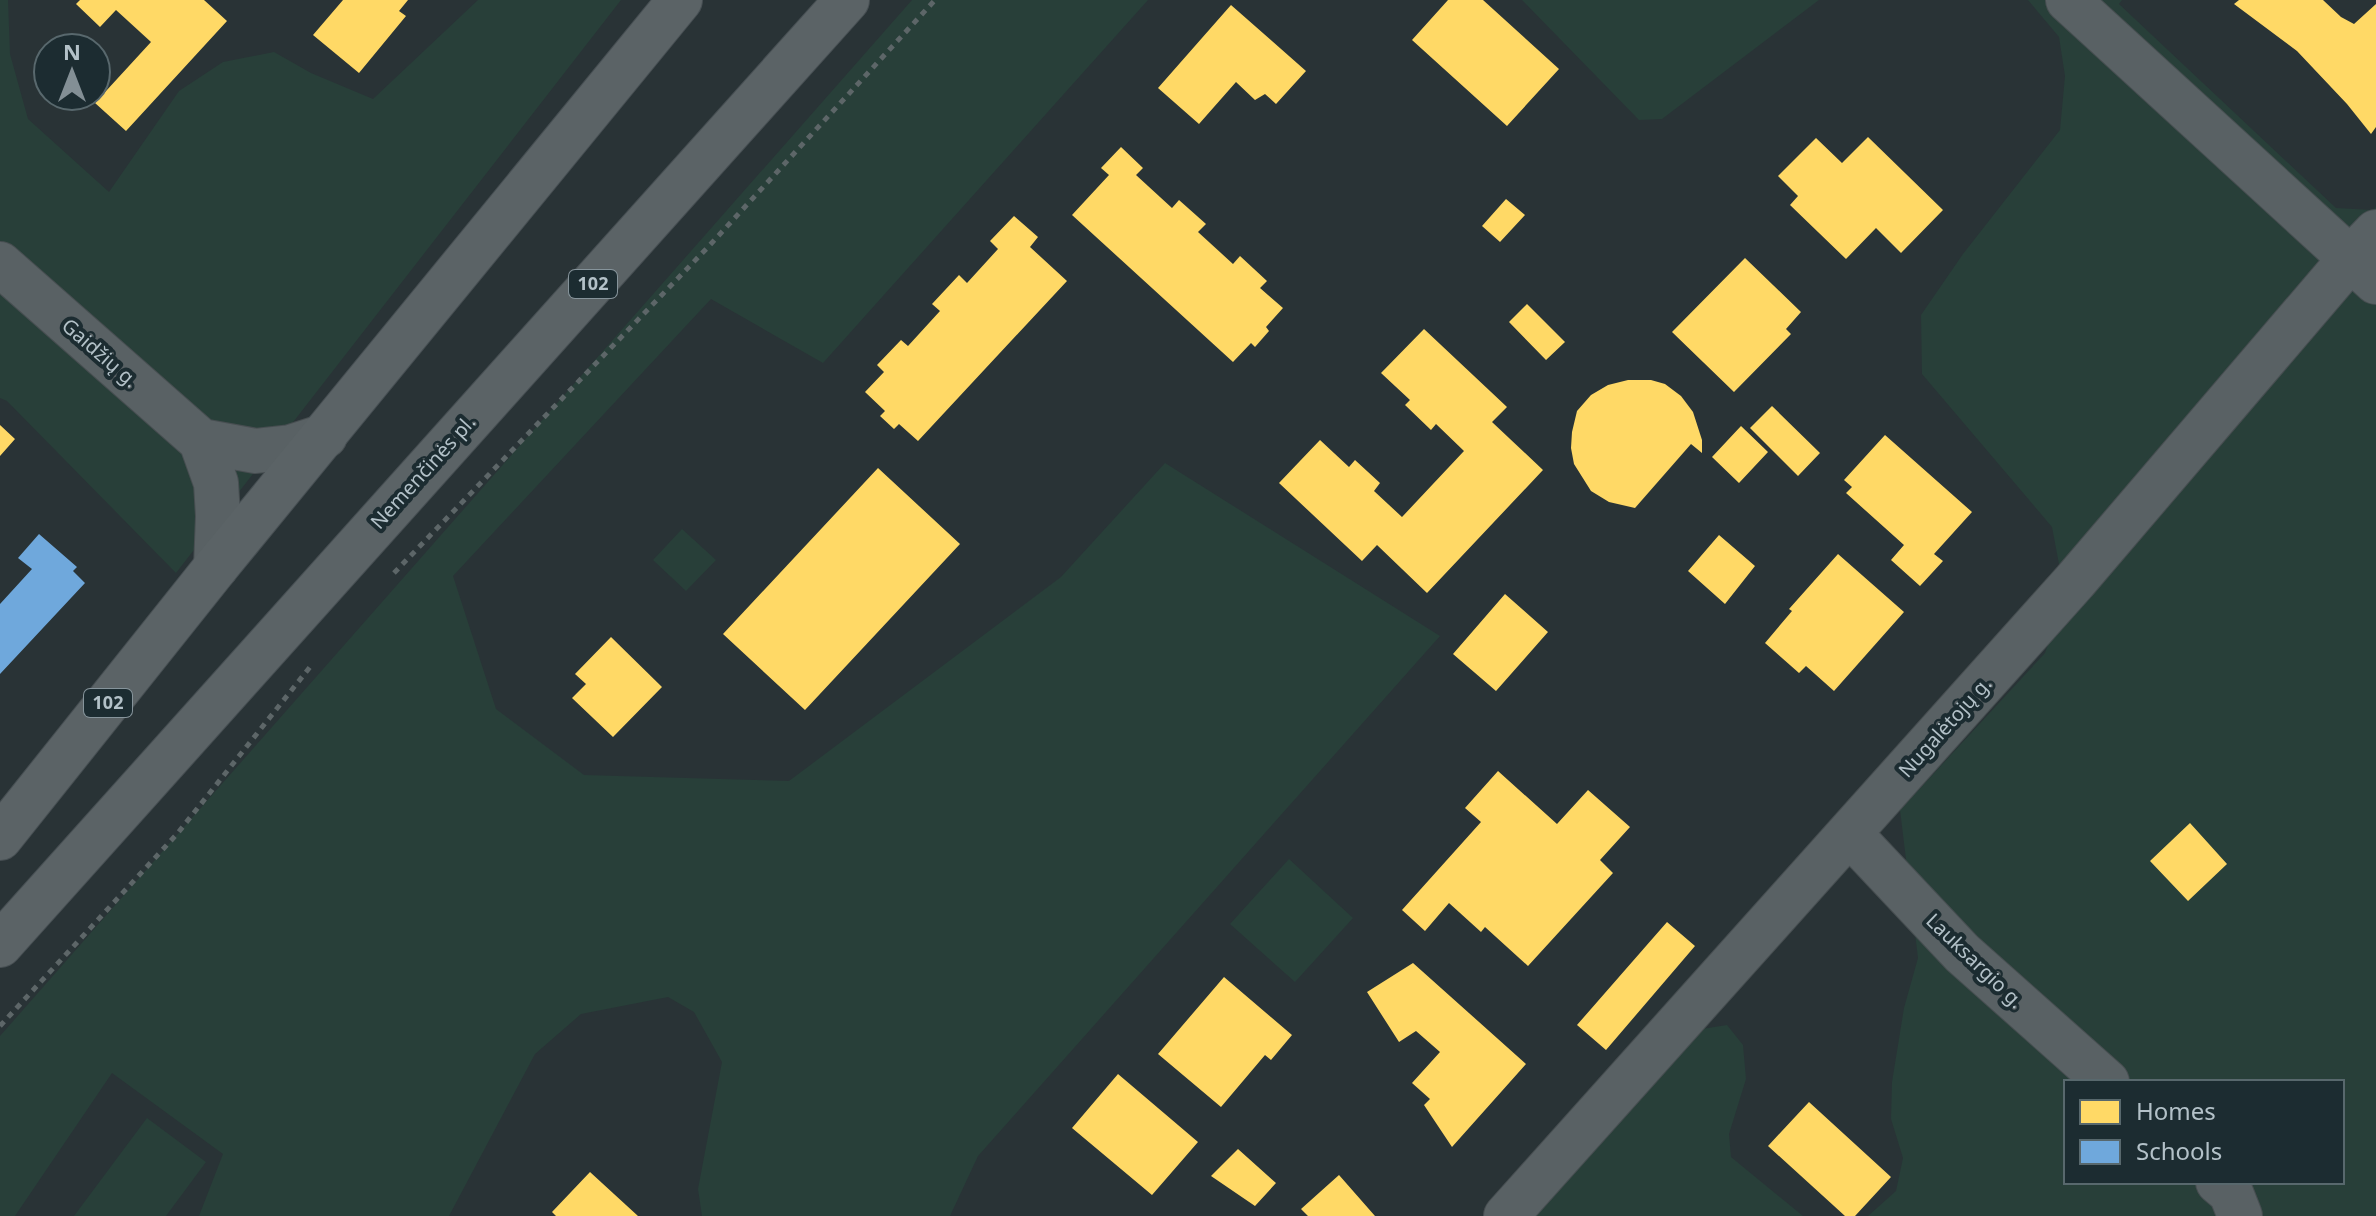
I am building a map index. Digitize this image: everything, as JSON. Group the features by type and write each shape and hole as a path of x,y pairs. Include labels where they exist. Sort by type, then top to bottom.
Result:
{"main road":[{"name":"102","path":"0,838 216,567 680,0"},
{"name":"Nemenčinės pl.","path":"0,945 847,0"}],"street":[{"path":"2068,0 2368,258"},
{"name":"Nugalėtojų g.","path":"1506,1216 2105,546 2368,258"},
{"name":"Gaidžių g.","path":"0,264 201,441"},
{"path":"216,567 216,483 201,441 256,451 291,447 325,436"},
{"name":"Lauksargio g.","path":"1850,834 1962,953 2105,1080"},
{"path":"2220,1184 2231,1193 2240,1216"}],"path":[{"path":"394,574 709,246 935,0"},
{"path":"0,1026 177,834 311,666"}],"green space":[{"path":"0,0 8,0 10,54 28,119 109,192 179,91 223,62 274,52 311,73 373,99 478,0 621,0 176,573 7,401 0,398"},
{"path":"912,0 1148,0 823,363 711,299 453,576 496,709 584,775 789,781 1061,577 1165,463 1440,636 978,1156 950,1216 702,1216 698,1189 722,1062 694,1012 668,997 581,1014 535,1054 449,1216 199,1216 223,1154 112,1073 15,1216 0,1216 0,1036"},
{"path":"1522,0 1819,0 1662,119 1639,120"},
{"path":"2028,0 2122,0 2119,4 2336,208 2372,210 2376,207 2376,1216 1868,1216 1896,1191 1903,1158 1891,1119 1892,1082 1904,1008 1918,958 1900,810 2045,653 2065,596 2052,527 1922,374 1921,315 1963,254 2060,130 2065,76 2059,37"},
{"path":"682,529 716,560 686,591 653,560"},
{"path":"1289,859 1353,918 1295,982 1230,924"},
{"path":"1727,1025 1743,1045 1746,1079 1729,1134 1731,1157 1803,1216 1536,1216 1702,1029"},
{"path":"147,1118 206,1162 166,1216 74,1216"}],"building: Homes":[{"path":"80,0 204,0 227,21 126,131 105,112 112,112 112,84 151,42 116,10 100,27 76,4"},
{"path":"343,0 408,0 399,11 406,16 359,73 313,35"},
{"path":"1448,0 1483,0 1559,69 1507,126 1412,40"},
{"path":"2239,0 2323,0 2341,17 2354,24 2376,4 2376,127 2371,134 2297,51 2234,4"},
{"path":"1231,5 1306,71 1276,104 1265,94 1255,100 1236,82 1199,124 1158,88"},
{"path":"1868,137 1943,210 1901,253 1876,228 1846,259 1790,205 1798,196 1778,176 1816,138 1842,163"},
{"path":"1121,147 1143,168 1136,175 1172,208 1179,200 1206,224 1198,232 1233,264 1240,256 1267,281 1260,288 1283,308 1266,327 1269,331 1255,347 1251,343 1233,362 1072,215 1109,175 1101,168"},
{"path":"1506,199 1525,215 1500,242 1482,226"},
{"path":"1014,216 1038,237 1030,247 1067,281 918,441 899,424 894,429 880,416 885,411 865,392 884,372 877,365 901,340 908,346 940,311 932,304 959,275 967,283 998,249 990,241"},
{"path":"1745,258 1801,312 1786,329 1791,334 1734,392 1672,332"},
{"path":"1527,304 1565,342 1546,360 1509,322"},
{"path":"1424,329 1507,407 1492,422 1543,470 1427,593 1377,545 1362,561 1279,483 1320,440 1349,467 1355,460 1380,483 1374,491 1402,517 1464,451 1436,424 1431,430 1405,405 1410,400 1381,373"},
{"path":"1628,380 1651,380 1665,384 1681,396 1693,412 1702,440 1702,453 1691,444 1635,508 1609,502 1591,491 1574,464 1571,448 1577,411 1591,395 1608,385"},
{"path":"1772,406 1820,453 1798,476 1750,428"},
{"path":"0,425 15,439 0,456"},
{"path":"1741,426 1768,452 1739,483 1712,457"},
{"path":"1885,435 1972,512 1934,554 1943,561 1920,586 1891,560 1904,545 1846,493 1852,487 1844,480"},
{"path":"878,468 960,544 805,710 723,634"},
{"path":"1719,535 1755,566 1725,604 1688,571"},
{"path":"1838,554 1904,612 1834,691 1806,666 1799,673 1765,643 1792,611 1789,609"},
{"path":"1505,594 1548,632 1496,691 1453,654"},
{"path":"611,637 662,687 613,737 572,698 586,684 575,674"},
{"path":"1498,771 1557,824 1588,790 1630,827 1600,860 1613,873 1528,966 1485,927 1481,932 1449,903 1425,931 1402,910 1481,822 1465,808"},
{"path":"2190,823 2227,864 2188,901 2150,861"},
{"path":"1667,922 1695,946 1606,1050 1577,1025"},
{"path":"1413,963 1526,1064 1452,1147 1424,1105 1430,1099 1412,1083 1440,1052 1416,1031 1399,1042 1367,992"},
{"path":"1224,977 1292,1035 1271,1060 1265,1055 1221,1107 1158,1054"},
{"path":"1118,1074 1198,1142 1152,1195 1072,1128"},
{"path":"1809,1102 1891,1177 1855,1216 1845,1216 1768,1146"},
{"path":"1238,1149 1276,1183 1255,1206 1211,1176"},
{"path":"590,1172 638,1216 556,1216 552,1212"},
{"path":"1339,1175 1375,1216 1308,1216 1301,1209"}],"building: Schools":[{"path":"39,534 77,567 73,571 85,583 0,674 0,604 32,569 18,558"}]}
